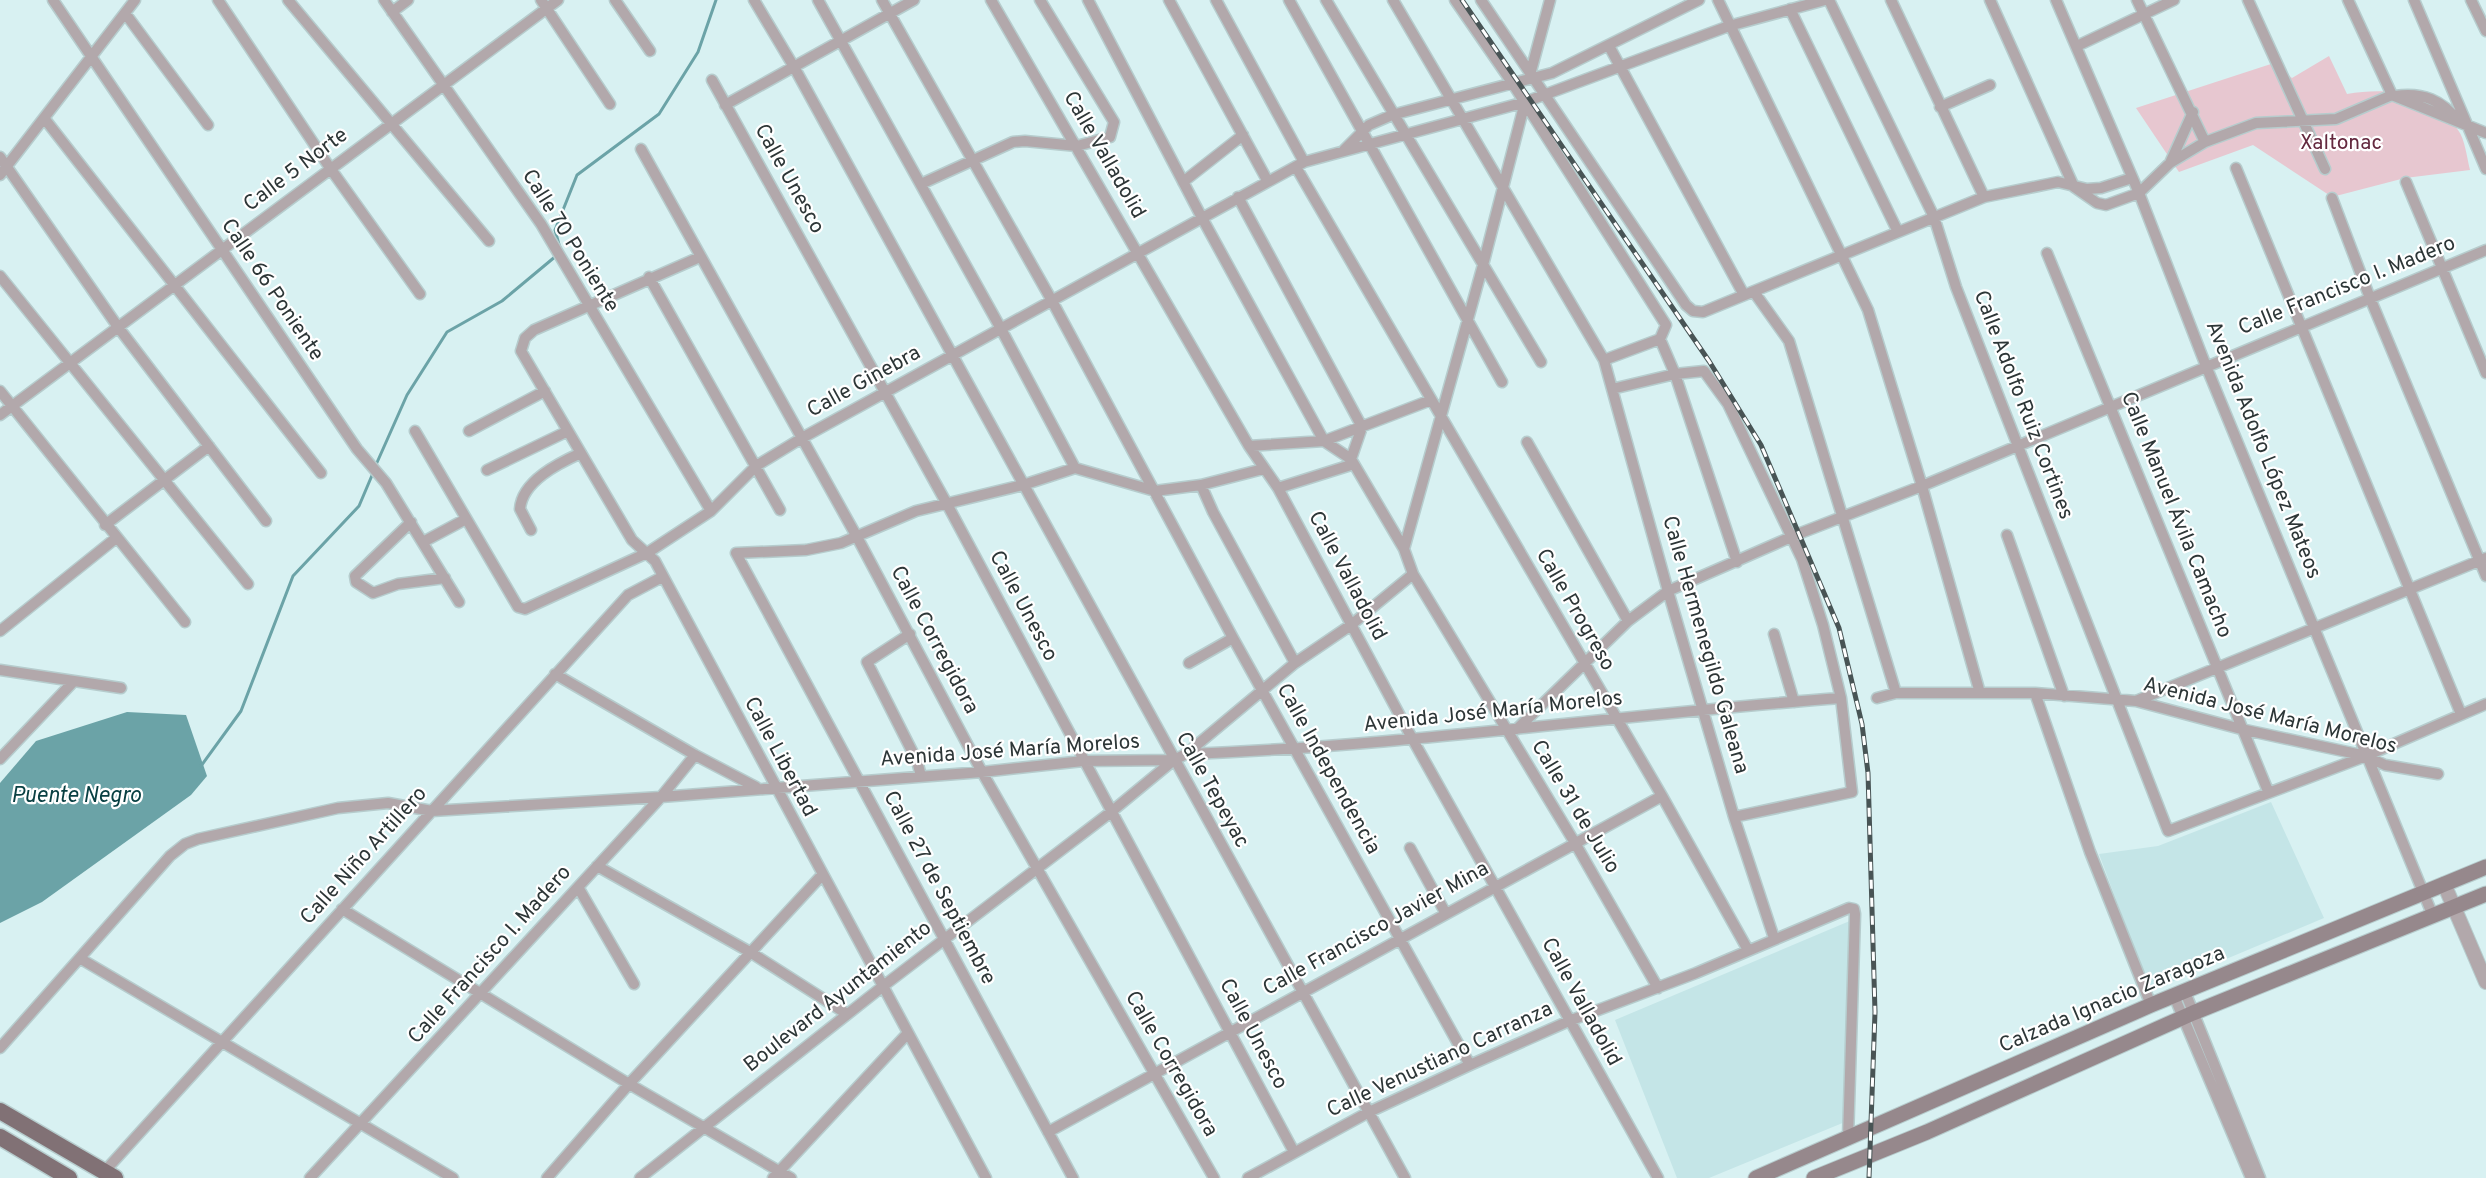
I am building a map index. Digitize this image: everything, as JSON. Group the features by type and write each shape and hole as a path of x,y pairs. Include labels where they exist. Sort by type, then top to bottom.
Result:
{"main road":[{"name":"Calzada Ignacio Zaragoza","path":"1756,1178 2151,1005 2486,867"},
{"name":"Calzada Ignacio Zaragoza","path":"1814,1178 1927,1132 2188,1015 2486,894"},
{"path":"0,1111 109,1175"},
{"path":"0,1137 69,1178"}],"street":[{"name":"Calle 66 Poniente","path":"53,0 357,448 386,483 459,602"},
{"path":"3,171 135,0"},
{"path":"218,0 330,168 420,294"},
{"path":"288,0 489,241"},
{"name":"Calle 70 Poniente","path":"384,0 541,224 711,511"},
{"path":"392,12 408,0"},
{"name":"Calle 5 Norte","path":"0,415 444,84 544,4 558,0"},
{"path":"615,0 650,51"},
{"name":"Calle Tepeyac","path":"754,0 794,67 1301,993 1405,1178"},
{"path":"818,0 1000,327 1075,468"},
{"name":"Calle Independencia","path":"882,0 1051,299 1233,639 1470,1065"},
{"path":"725,105 914,0"},
{"name":"Calle Valladolid","path":"991,0 1249,447 1278,488 1413,740 1658,1178"},
{"path":"921,184 971,160 1019,142 1077,146 1110,136 1114,122 1040,0"},
{"path":"1088,0 1201,216 1324,441"},
{"path":"1169,0 1267,180"},
{"name":"Calle Progreso","path":"1215,0 1300,164 1431,400 1662,796 1748,950"},
{"path":"1289,0 1368,146 1502,382"},
{"path":"1326,0 1392,115 1541,362"},
{"name":"Calle Hermenegildo Galeana","path":"1394,0 1502,189 1604,360 1734,817 1774,938"},
{"path":"1455,0 1525,102 1666,325 1660,339 1604,360"},
{"path":"1481,0 1686,305 1693,311 1703,312 1749,294 1897,230 1984,197 2058,182 2074,187 2102,188 2132,178"},
{"path":"1533,75 1550,0"},
{"name":"Calle Ginebra","path":"1344,150 1369,125 1392,115 1513,84 1610,46 1699,0"},
{"path":"1718,0 1868,310 1922,486 1980,693"},
{"name":"Calle Ginebra","path":"466,519 518,607 525,609 647,553 711,511 756,466 802,438 1201,216 1300,164 1344,150 1368,146 1525,102 1729,26 1827,0"},
{"name":"Calle Adolfo Ruiz Cortines","path":"1827,0 1934,217 1956,287 2168,831 2268,791"},
{"path":"1891,0 1984,197"},
{"path":"1990,0 2074,187 2106,205 2139,192 2170,163 2205,142 2256,123 2336,119 2393,95"},
{"name":"Avenida Adolfo López Mateos","path":"2056,0 2139,192 2206,366 2433,916"},
{"path":"2137,0 2193,112 2205,142"},
{"path":"2077,46 2174,0"},
{"path":"2248,0 2325,169"},
{"path":"2348,0 2393,95 2485,132"},
{"path":"2414,0 2465,125 2486,169"},
{"path":"2471,0 2486,30"},
{"path":"544,4 610,104"},
{"path":"1790,9 1897,230"},
{"path":"125,13 208,125"},
{"path":"1610,46 1749,294 1789,341 1896,693"},
{"name":"Calle Unesco","path":"712,80 947,504 1294,1152"},
{"path":"1940,107 1990,85"},
{"path":"1404,549 1484,265 1525,102"},
{"path":"2170,163 2193,112"},
{"path":"44,118 321,473"},
{"path":"1183,182 1243,135"},
{"name":"Calle Corregidora","path":"641,149 857,537 1036,869 1214,1178"},
{"path":"0,157 3,171 266,521"},
{"path":"2236,168 2461,714"},
{"path":"2406,182 2486,373"},
{"path":"1238,197 1362,428 1353,461 1278,488"},
{"path":"2332,198 2370,298 2483,559 2486,576"},
{"name":"Calle Francisco I. Madero","path":"1513,730 1628,621 1668,591 1791,537 2018,447 2300,326 2486,250"},
{"name":"Calle Manuel Ávila Camacho","path":"2047,253 2268,791"},
{"path":"588,306 649,277 700,257"},
{"path":"0,276 248,584"},
{"path":"649,277 780,510"},
{"name":"Calle Libertad","path":"588,306 558,319 525,338 521,351 632,540 655,561 986,1178"},
{"path":"1660,339 1675,374 1737,562"},
{"path":"1612,388 1675,374 1704,371 1728,404 1759,464 1802,559 1823,625 1841,698 1852,792 1734,817"},
{"path":"0,391 105,525 185,622"},
{"path":"469,431 545,392"},
{"path":"1249,447 1324,441 1431,400"},
{"path":"415,431 466,519 423,542"},
{"path":"487,470 568,431"},
{"name":"Calle 31 de Julio","path":"1324,441 1353,461 1404,549 1413,574 1513,730 1658,988"},
{"path":"1527,442 1628,621"},
{"path":"105,525 209,447"},
{"path":"531,530 520,509 523,497 540,478 561,462 581,453"},
{"path":"857,537 899,516 1075,468 1155,492 1202,485 1263,469"},
{"path":"1202,485 1213,512 1295,663"},
{"path":"411,522 355,576 356,582 373,593 399,584 445,578"},
{"path":"2007,535 2064,696"},
{"name":"Calle 27 de Septiembre","path":"857,537 806,550 736,553 861,781 943,940 1073,1178"},
{"path":"0,631 116,538"},
{"path":"2136,701 2218,670 2483,559"},
{"path":"1186,754 1295,663 1351,625 1413,574"},
{"name":"Calle Niño Artillero","path":"109,1175 222,1041 628,595 662,577"},
{"path":"910,634 867,662 917,761 921,776"},
{"path":"1774,634 1794,702"},
{"path":"1189,663 1233,639"},
{"path":"0,670 121,688"},
{"path":"555,674 757,788"},
{"path":"0,759 74,681"},
{"name":"Avenida José María Morelos","path":"1877,698 1896,693 2034,693 2136,701 2241,729 2366,756 2385,765 2438,774"},
{"path":"2034,693 2080,824 2151,1005"},
{"name":"Avenida José María Morelos","path":"81,959 170,856 186,844 198,839 338,808 388,803 432,811 661,797 774,786 982,772 1083,761 1174,760 1186,754 1295,750 1413,740 1841,698"},
{"path":"2268,791 2366,756 2486,704"},
{"name":"Calle Francisco I. Madero","path":"310,1178 363,1124 661,797 695,755"},
{"name":"Boulevard Ayuntamiento","path":"640,1178 847,1014 1111,812 1174,760"},
{"name":"Calle Francisco Javier Mina","path":"1048,1132 1662,796"},
{"path":"1410,848 1446,914"},
{"path":"597,866 750,952 847,1014"},
{"path":"547,1178 629,1084 822,875"},
{"path":"2444,884 2486,982"},
{"path":"578,887 634,984"},
{"name":"Calle Venustiano Carranza","path":"1248,1178 1369,1113 1470,1065 1569,1022 1658,988 1849,908 1854,909 1848,1138"},
{"path":"342,909 629,1084 704,1127 776,1175 790,1178"},
{"path":"0,1048 81,959 453,1178"},
{"path":"2180,994 2251,1178"},
{"path":"2188,1015 2260,1178"},
{"path":"776,1175 908,1033"}],"shaded area":[{"path":"2271,802 2324,918 2150,991 2099,854 2158,846"},
{"path":"1852,920 1845,1122 1709,1178 1677,1178 1615,1020"}],"green space":[{"name":"Xaltonac","path":"2329,56 2347,94 2394,92 2423,100 2436,107 2448,117 2460,134 2470,170 2405,178 2332,197 2253,145 2179,172 2136,108 2274,63 2292,78"}],"water":[{"name":"Puente Negro","path":"127,712 186,715 207,776 191,795 42,902 0,923 0,783 36,741"}],"waterway":[{"path":"561,252 555,230 577,175 659,114 698,52 716,0"},
{"path":"375,467 407,395 447,332 502,301 556,256"},
{"path":"201,766 241,711 293,576 359,506 373,473"}],"railway":[{"path":"1462,0 1709,361 1761,445 1839,628 1862,724 1868,773 1875,1012 1869,1178"}]}
